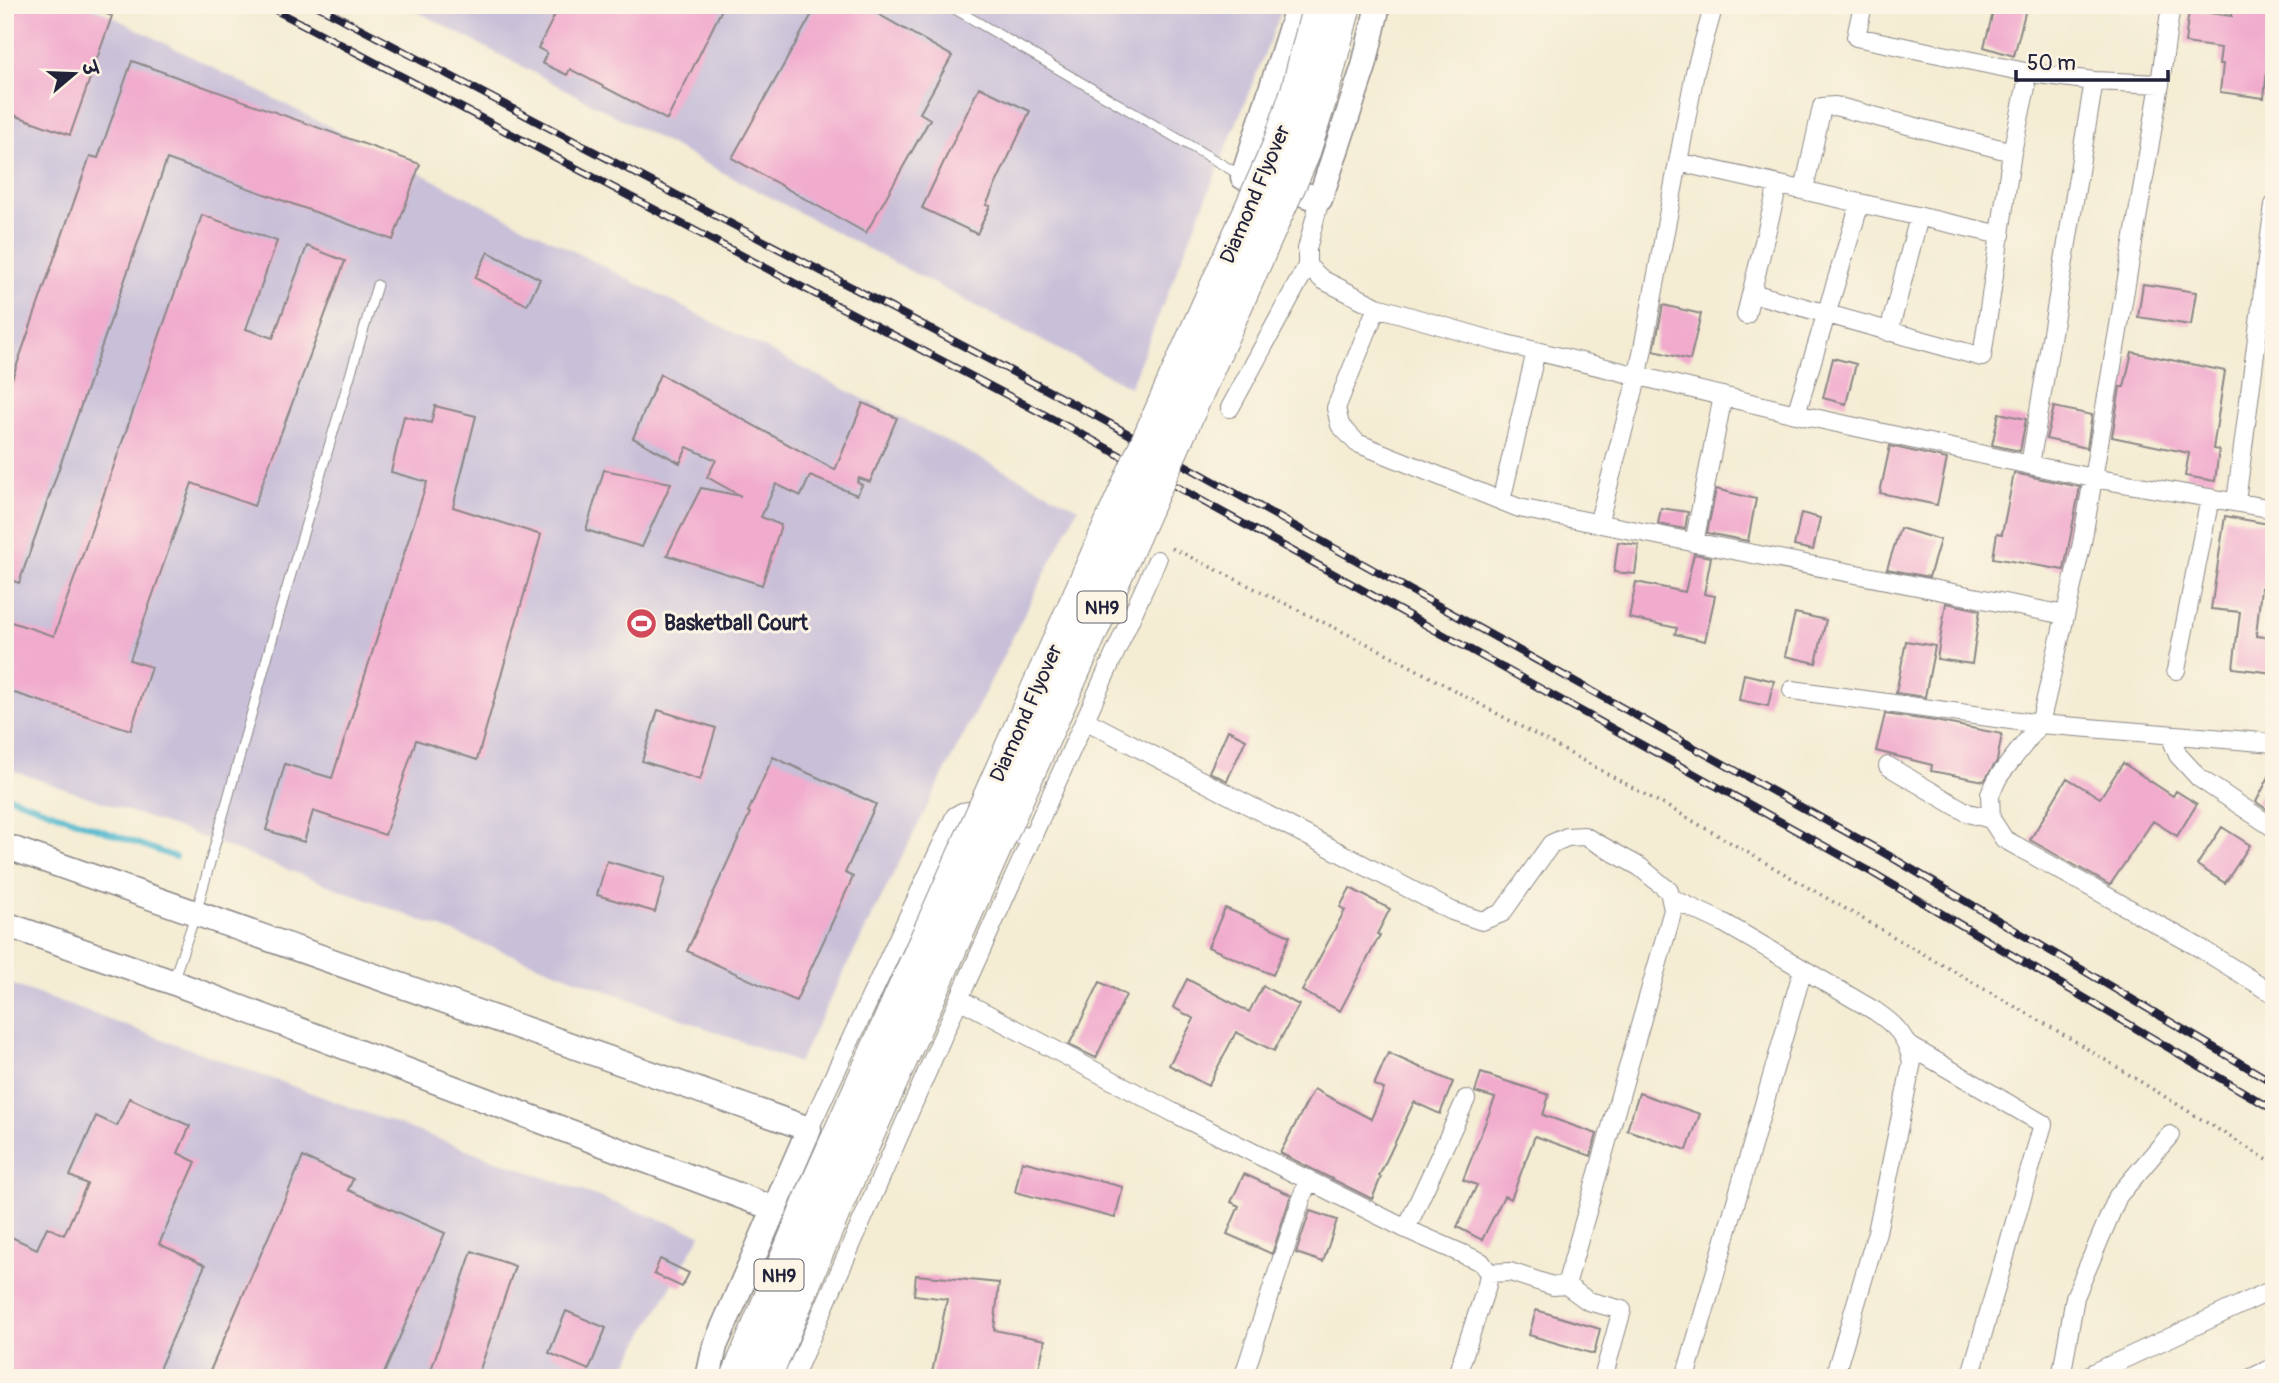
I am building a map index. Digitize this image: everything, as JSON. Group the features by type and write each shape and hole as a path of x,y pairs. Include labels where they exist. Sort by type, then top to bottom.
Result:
{"highway":[{"name":"Diamond Flyover","path":"762,1372 819,1178 1278,147 1300,80 1318,5"},
{"name":"Diamond Flyover","path":"762,1372 1297,167 1323,91 1345,5"}],"street":[{"path":"1298,5 1243,177 1320,199"},
{"path":"1230,408 1307,265 1307,249 1320,199 1364,66 1378,5"},
{"path":"1598,523 1638,375 1695,72 1714,5"},
{"path":"1863,5 1856,37 2030,73 2094,81 2160,84"},
{"path":"2171,5 2082,543 2040,724 1999,776 1990,794 1991,819 2004,839 2200,948 2274,994"},
{"path":"2030,465 2094,81"},
{"path":"1752,293 1982,358 2012,152 2026,88"},
{"path":"1804,190 1822,107 1835,106 2012,152"},
{"path":"1678,162 2001,235"},
{"path":"1746,315 1779,185"},
{"path":"1796,414 1860,203"},
{"path":"2236,502 2274,205"},
{"path":"1889,332 1919,216"},
{"path":"1307,265 1323,280 1377,307 1536,351 1796,414 2030,465 2274,509"},
{"path":"1377,307 1336,408 1340,425 1357,443 1519,508 2065,615"},
{"path":"1501,501 1536,351"},
{"path":"1694,543 1723,396"},
{"path":"2175,670 2210,498"},
{"path":"762,1372 958,999 1160,552"},
{"path":"1792,690 2040,724 2274,743"},
{"path":"1086,720 1452,911 1482,921 1502,913 1516,897 1551,844 1567,837 1584,836 1640,867 1669,891 1673,910 1566,1285"},
{"path":"2170,735 2178,755 2199,778 2274,828"},
{"path":"1888,766 1968,813 1991,819"},
{"path":"708,1378 715,1346 809,1129 955,816 962,811 969,811 1031,840"},
{"path":"5,846 809,1129"},
{"path":"1671,898 1724,923 1893,1023 1909,1045 2043,1124 1970,1378"},
{"path":"5,924 172,982 775,1209"},
{"path":"1685,1378 1803,969"},
{"path":"958,999 1174,1113 1406,1229 1476,1260 1489,1273 1510,1272 1553,1286 1566,1285 1588,1301 1622,1310 1603,1378"},
{"path":"1835,1378 1877,1232 1912,1062 1909,1045"},
{"path":"1406,1229 1466,1099"},
{"path":"2062,1378 2075,1297 2118,1196 2170,1135"},
{"path":"1243,1378 1308,1179"},
{"path":"1457,1378 1489,1273"},
{"path":"2082,1378 2274,1289"},
{"path":"2251,1378 2274,1367"}],"lane":[{"path":"948,5 1243,177"},
{"path":"172,982 196,913 280,611 377,285"}],"path":[{"path":"1160,552 1388,654 1679,813 2073,1040 2274,1164"}],"shaded area":[{"path":"5,5 90,5 1078,508 798,1063 180,829 5,768"},
{"path":"405,5 1284,5 1130,387"},
{"path":"5,982 701,1234 619,1378 5,1378"}],"building":[{"path":"5,5 82,5 112,16 70,135 5,112"},
{"path":"560,5 724,5 667,120 570,69 567,75 542,63 547,53 538,48"},
{"path":"817,5 862,5 952,56 920,113 930,119 866,233 732,158"},
{"path":"1995,5 2027,5 2014,56 1984,47"},
{"path":"2233,5 2274,5 2264,98 2220,92 2223,64 2219,64 2221,48 2185,43 2189,10 2232,16"},
{"path":"132,61 420,164 393,240 167,159 19,583 5,578 5,399 90,156 98,158"},
{"path":"979,87 1030,111 986,205 990,206 977,234 922,208"},
{"path":"202,215 277,241 246,329 273,338 307,246 345,261 254,506 192,483 130,660 151,667 131,730 5,690 5,620 54,636"},
{"path":"488,252 540,279 527,305 475,278"},
{"path":"2143,284 2196,292 2191,325 2138,317"},
{"path":"1663,305 1701,314 1690,360 1654,351"},
{"path":"2132,352 2225,371 2213,449 2219,450 2215,481 2185,476 2189,453 2112,437 2120,387 2124,387"},
{"path":"1833,358 1856,364 1846,404 1823,398"},
{"path":"660,374 835,470 863,403 897,418 870,482 859,478 857,482 862,485 857,495 810,476 801,496 776,484 761,517 781,525 762,585 667,555 701,488 741,496 707,477 716,460 687,447 680,463 633,438"},
{"path":"435,406 476,416 453,507 541,535 477,760 416,740 385,835 313,811 304,842 266,830 285,764 332,778 427,482 391,472 404,416 431,423"},
{"path":"2054,407 2092,415 2087,448 2046,439"},
{"path":"1999,413 2026,419 2020,451 1992,445"},
{"path":"1890,446 1947,459 1937,505 1880,493"},
{"path":"604,470 671,483 642,547 586,530"},
{"path":"2014,473 2080,487 2064,570 1993,558 1997,533 2002,534"},
{"path":"1716,489 1756,499 1748,541 1707,533"},
{"path":"1661,508 1688,512 1685,529 1658,524"},
{"path":"1801,513 1820,518 1813,550 1794,546"},
{"path":"2225,516 2274,525 2274,590 2261,588 2256,636 2274,638 2274,673 2233,668 2240,612 2211,609"},
{"path":"1900,528 1940,540 1929,577 1887,569"},
{"path":"1618,542 1639,545 1635,574 1614,572"},
{"path":"1694,554 1711,557 1704,594 1715,596 1705,641 1675,634 1677,628 1629,618 1636,582 1685,592"},
{"path":"1946,603 1980,610 1972,664 1937,659"},
{"path":"1795,613 1826,620 1816,663 1785,656"},
{"path":"1906,641 1935,646 1925,697 1896,693"},
{"path":"1744,674 1774,681 1768,706 1739,700"},
{"path":"658,710 716,728 700,780 642,761"},
{"path":"1885,714 2002,734 1997,761 1984,781 1931,771 1932,765 1876,751"},
{"path":"1228,730 1246,739 1227,781 1209,772"},
{"path":"773,757 876,804 845,873 853,877 796,1001 687,951"},
{"path":"2123,763 2173,796 2176,791 2197,804 2177,836 2153,821 2110,885 2030,840 2067,778 2100,798"},
{"path":"2274,767 2274,814 2256,802"},
{"path":"2222,827 2250,845 2225,883 2197,865"},
{"path":"607,861 665,878 655,912 597,895"},
{"path":"1350,888 1390,909 1377,934 1380,935 1340,1011 1302,991 1345,910 1340,907"},
{"path":"1225,908 1290,936 1273,975 1208,947"},
{"path":"1187,979 1249,1012 1263,986 1299,1005 1274,1051 1236,1032 1208,1086 1169,1065 1194,1019 1173,1007"},
{"path":"1100,982 1126,995 1096,1058 1069,1045"},
{"path":"1388,1053 1453,1082 1440,1114 1414,1102 1379,1176 1381,1177 1372,1199 1280,1153 1314,1089 1371,1119 1384,1089 1374,1085"},
{"path":"1481,1073 1549,1095 1543,1115 1597,1134 1591,1156 1535,1136 1511,1199 1504,1196 1482,1240 1457,1227 1477,1185 1463,1180 1495,1098 1475,1092"},
{"path":"1639,1093 1700,1114 1687,1150 1627,1130"},
{"path":"129,1098 190,1126 178,1153 196,1162 159,1244 205,1265 155,1378 5,1378 5,1234 37,1249 47,1227 64,1235 87,1184 70,1176 96,1116 117,1126"},
{"path":"303,1157 353,1179 348,1190 445,1233 382,1378 207,1378"},
{"path":"1022,1161 1123,1187 1115,1218 1015,1192"},
{"path":"1244,1174 1291,1195 1272,1254 1227,1234 1239,1206 1231,1202"},
{"path":"1310,1211 1337,1220 1323,1262 1296,1253"},
{"path":"472,1251 515,1266 477,1378 454,1378 431,1370"},
{"path":"660,1259 689,1273 682,1287 654,1274"},
{"path":"916,1275 999,1283 994,1330 1045,1340 1037,1378 931,1378 947,1299 914,1295"},
{"path":"1536,1310 1600,1329 1594,1354 1529,1335"},
{"path":"566,1311 606,1328 589,1370 549,1353"}],"waterway":[{"path":"5,795 175,857"}],"railway":[{"path":"266,5 1085,436 1873,873 2274,1110"},
{"path":"316,5 1098,417 1886,854 2274,1083"}],"place":[{"name":"Basketball Court","path":"641,623"}]}
